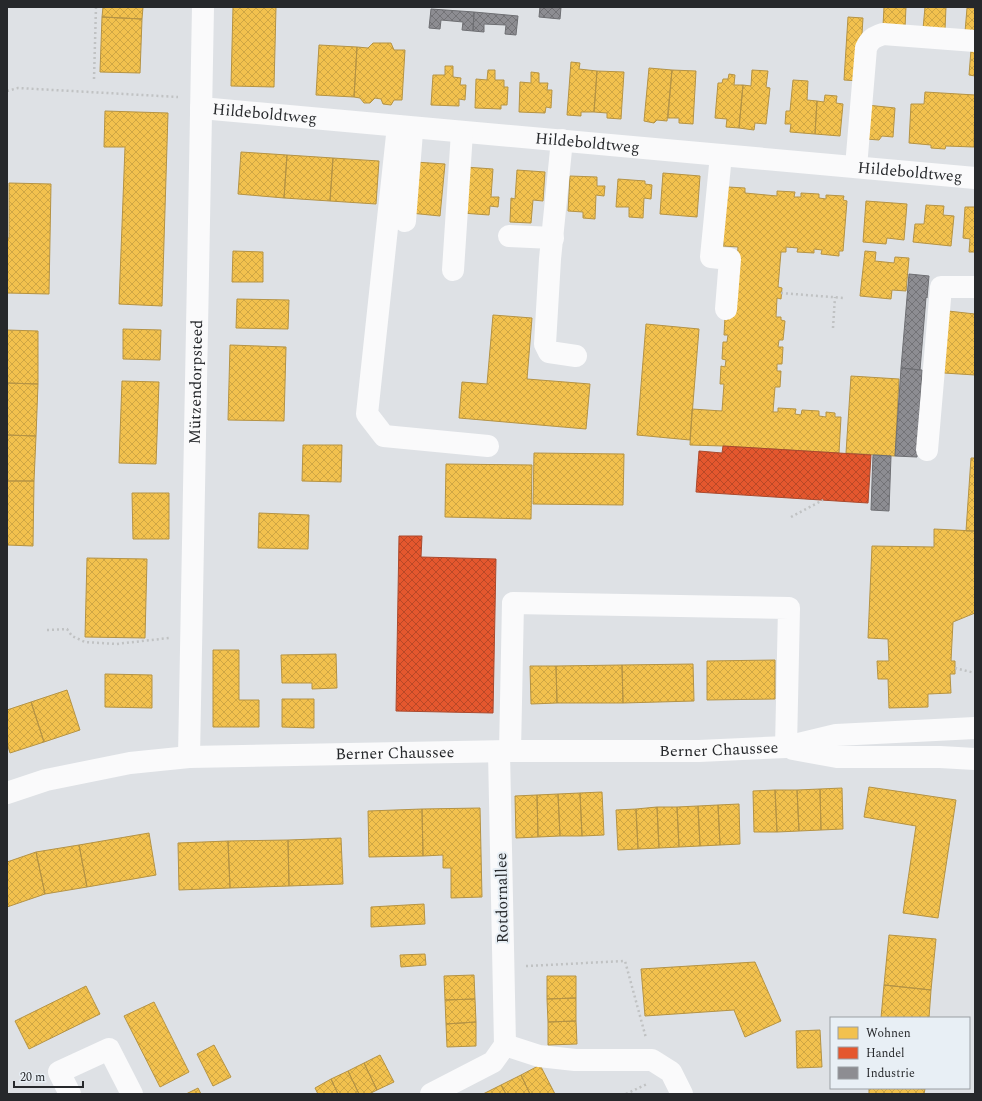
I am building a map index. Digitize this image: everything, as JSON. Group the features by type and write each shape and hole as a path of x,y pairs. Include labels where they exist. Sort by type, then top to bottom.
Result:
{"street":[{"name":"Mützendorpsteed","path":"189,757 203,7"},
{"path":"856,167 866,48 869,40 875,36 883,34 975,41"},
{"name":"Hildeboldtweg","path":"201,103 462,132 975,178"},
{"path":"405,126 405,221"},
{"path":"405,126 368,414 384,436 488,446"},
{"path":"453,270 462,132"},
{"path":"562,140 545,344 549,352 576,356"},
{"path":"721,155 711,257 730,259 726,309"},
{"path":"509,236 553,238"},
{"path":"927,450 941,287 975,288"},
{"name":"Rotdornallee","path":"504,1045 504,751 513,603 789,608 786,747"},
{"name":"Berner Chaussee","path":"7,793 46,780 123,764 189,757 504,751 699,751 786,747 836,735 975,728"},
{"name":"Berner Chaussee","path":"786,747 837,757 940,757 975,759"},
{"path":"432,1094 493,1062 504,1045 538,1056 575,1060 652,1060 671,1072 682,1094"},
{"path":"70,1094 59,1072 109,1049 132,1094"}],"path":[{"path":"94,79 96,7"},
{"path":"7,91 18,88 201,103"},
{"path":"781,293 844,298"},
{"path":"833,328 835,297"},
{"path":"791,517 823,500"},
{"path":"46,630 67,629 72,636 85,642 116,644 156,640 192,634"},
{"path":"955,668 975,672"},
{"path":"504,967 625,962 652,1060"}],"building: Wohnen":[{"path":"103,7 143,7 142,19 102,17"},
{"path":"233,7 276,7 274,87 231,86"},
{"path":"884,7 906,7 905,28 883,26"},
{"path":"925,7 946,7 945,30 923,29"},
{"path":"967,8 975,8 975,32 965,32"},
{"path":"102,17 142,19 140,73 100,72"},
{"path":"848,17 863,18 859,81 844,80"},
{"path":"373,43 391,43 394,50 405,50 402,100 394,100 391,105 383,104 381,99 375,98 370,103 364,103 360,98 354,97 357,47 368,48"},
{"path":"319,45 357,47 354,97 316,95"},
{"path":"971,50 975,51 975,76 969,75"},
{"path":"571,62 580,63 579,69 597,71 594,112 581,112 581,116 567,115"},
{"path":"445,66 453,66 453,77 461,78 460,85 466,85 465,100 459,99 459,106 431,105 433,75 445,75"},
{"path":"649,68 672,70 667,121 657,120 654,123 644,121"},
{"path":"488,70 495,70 495,80 504,80 504,87 508,87 507,105 501,105 501,109 475,108 476,79 487,80"},
{"path":"672,70 696,71 693,124 679,123 679,118 668,118"},
{"path":"752,70 768,71 766,87 770,88 766,124 755,123 754,130 739,128 743,85 751,86"},
{"path":"597,71 624,72 621,119 607,118 607,113 594,112"},
{"path":"531,72 539,73 539,83 548,83 547,90 552,90 551,108 546,107 545,113 519,112 520,82 531,83"},
{"path":"729,74 735,75 734,85 743,85 739,128 726,127 727,119 715,118 718,83 722,83 723,79 728,79"},
{"path":"793,80 808,81 807,100 817,101 815,134 790,132 791,124 785,124 786,111 790,111"},
{"path":"925,92 975,95 974,147 946,146 945,149 931,148 931,145 909,143 911,104 924,104"},
{"path":"825,95 837,96 836,103 843,104 840,136 815,134 817,101 824,102"},
{"path":"867,105 895,108 893,137 882,136 879,140 866,139"},
{"path":"105,111 168,113 162,306 119,304 125,147 104,147"},
{"path":"241,152 287,155 284,198 238,194"},
{"path":"287,155 333,158 330,201 284,198"},
{"path":"333,158 379,161 376,204 330,201"},
{"path":"415,162 445,164 440,216 410,213"},
{"path":"465,167 493,169 491,197 499,197 498,207 490,206 489,215 462,213"},
{"path":"517,170 545,172 543,201 533,200 531,223 510,222 511,198 515,199"},
{"path":"663,173 700,176 697,217 660,214"},
{"path":"570,176 597,177 597,186 605,186 604,196 596,195 595,219 583,218 583,212 568,211"},
{"path":"618,179 645,181 645,184 652,185 651,199 644,198 643,218 629,217 629,207 616,207"},
{"path":"9,183 51,184 49,294 7,293"},
{"path":"728,187 745,188 745,193 777,196 777,191 795,192 794,197 801,197 801,193 819,194 819,198 826,199 826,195 844,196 843,200 847,201 843,251 839,251 839,256 821,254 822,250 814,249 814,253 797,252 798,248 786,247 786,252 781,252 778,287 782,288 781,299 777,298 776,317 781,317 781,320 785,321 783,340 779,340 778,347 783,347 782,364 777,364 777,371 781,371 780,387 775,387 773,412 778,412 778,408 796,409 795,414 801,415 802,410 819,411 819,416 826,417 826,412 835,413 835,417 841,417 839,453 690,445 692,409 722,411 724,384 720,384 721,366 725,367 726,360 722,359 723,342 727,342 728,335 724,335 725,317 733,314 738,247 723,246 724,242 719,242"},
{"path":"866,201 907,204 904,240 887,238 886,244 863,242"},
{"path":"926,205 944,206 943,215 954,216 951,246 913,242 915,224 924,224"},
{"path":"965,207 975,207 975,252 969,252 970,239 963,238"},
{"path":"233,251 263,252 263,282 232,282"},
{"path":"865,251 876,252 875,261 894,263 895,257 909,258 906,291 892,290 891,299 860,296"},
{"path":"237,299 289,300 288,329 236,328"},
{"path":"948,311 975,314 975,375 944,373"},
{"path":"493,315 532,318 527,379 590,384 586,429 459,418 462,382 487,384"},
{"path":"646,324 699,329 690,440 637,435"},
{"path":"123,329 161,330 160,360 123,359"},
{"path":"7,330 38,331 38,384 7,383"},
{"path":"230,345 286,347 284,421 228,420"},
{"path":"851,376 899,379 895,456 846,453"},
{"path":"122,381 159,382 156,464 119,463"},
{"path":"7,383 38,384 36,436 7,435"},
{"path":"7,435 36,436 34,481 7,481"},
{"path":"303,445 342,445 341,482 302,481"},
{"path":"534,453 624,454 623,505 533,504"},
{"path":"971,458 975,458 975,531 966,531"},
{"path":"446,464 532,465 531,519 445,517"},
{"path":"7,481 34,481 33,546 7,545"},
{"path":"132,493 169,493 169,539 133,539"},
{"path":"259,513 309,515 308,549 258,548"},
{"path":"934,529 975,531 975,613 953,622 951,661 955,661 955,674 950,674 951,693 928,694 928,707 889,708 888,679 878,679 877,661 889,661 888,639 868,638 872,546 934,547"},
{"path":"87,558 147,559 145,638 85,637"},
{"path":"213,650 239,650 239,700 259,700 259,727 213,727"},
{"path":"336,654 337,688 312,689 312,683 282,683 281,655"},
{"path":"775,660 775,699 707,700 707,661"},
{"path":"693,664 694,701 623,703 622,665"},
{"path":"622,665 623,703 557,703 556,666"},
{"path":"530,666 556,666 557,703 531,704"},
{"path":"105,674 152,675 152,708 105,707"},
{"path":"67,690 80,730 44,742 31,702"},
{"path":"282,699 314,699 314,728 282,727"},
{"path":"31,702 44,742 10,753 7,743 7,710"},
{"path":"869,787 956,800 938,918 903,913 916,826 864,817"},
{"path":"842,788 843,829 821,830 820,789"},
{"path":"820,789 821,830 799,831 797,790"},
{"path":"775,790 797,790 799,831 777,832"},
{"path":"775,790 777,832 754,832 753,791"},
{"path":"602,792 604,835 582,836 580,793"},
{"path":"580,793 582,836 560,836 558,794"},
{"path":"558,794 560,836 538,837 537,795"},
{"path":"537,795 538,837 516,838 515,796"},
{"path":"739,804 740,844 720,845 718,805"},
{"path":"718,805 720,845 700,846 698,806"},
{"path":"698,806 700,846 679,847 677,807"},
{"path":"657,807 677,807 679,847 659,848"},
{"path":"657,807 659,848 638,849 636,809"},
{"path":"480,808 482,897 451,898 451,868 443,868 443,855 423,856 422,809"},
{"path":"422,809 423,856 369,857 368,811"},
{"path":"636,809 638,849 618,850 616,810"},
{"path":"149,833 156,875 87,887 79,845"},
{"path":"341,838 343,884 289,886 288,840"},
{"path":"288,840 289,886 230,888 228,841"},
{"path":"228,841 230,888 179,890 178,843"},
{"path":"79,845 87,887 45,894 36,852"},
{"path":"36,852 45,894 7,907 7,862"},
{"path":"424,904 425,924 371,927 371,907"},
{"path":"889,935 936,939 931,990 884,985"},
{"path":"425,954 426,965 401,967 400,955"},
{"path":"755,962 781,1021 745,1037 734,1010 645,1016 641,969"},
{"path":"474,975 475,999 445,1000 444,976"},
{"path":"547,976 576,976 576,998 547,999"},
{"path":"884,985 931,990 929,1017 881,1017"},
{"path":"86,986 100,1014 29,1049 15,1021"},
{"path":"576,998 576,1021 548,1022 547,999"},
{"path":"475,999 476,1022 446,1024 445,1000"},
{"path":"154,1002 189,1072 160,1087 124,1016"},
{"path":"576,1021 577,1044 548,1045 548,1022"},
{"path":"476,1022 476,1046 447,1047 446,1024"},
{"path":"820,1030 822,1067 797,1068 796,1031"},
{"path":"214,1045 231,1077 213,1086 197,1054"},
{"path":"380,1055 394,1082 377,1090 364,1063"},
{"path":"364,1063 377,1090 369,1094 359,1094 348,1071"},
{"path":"540,1065 555,1094 530,1094 521,1075"},
{"path":"348,1071 359,1094 338,1094 331,1079"},
{"path":"521,1075 530,1094 506,1094 501,1085"},
{"path":"331,1079 338,1094 318,1094 315,1088"},
{"path":"501,1085 506,1094 483,1094"},
{"path":"198,1088 201,1094 186,1094"},
{"path":"869,1089 925,1089 924,1094 869,1094"}],"building: Handel":[{"path":"723,446 871,455 868,503 696,492 699,451 722,453"},
{"path":"399,536 422,536 421,557 496,559 493,713 396,711"}],"building: Industrie":[{"path":"540,7 561,7 560,19 539,17"},
{"path":"431,9 474,12 473,31 462,30 463,22 441,20 440,29 429,28"},
{"path":"474,12 518,16 516,35 505,34 506,25 484,24 484,32 473,31"},
{"path":"909,274 929,276 920,370 901,368"},
{"path":"901,368 922,370 917,457 895,456"},
{"path":"873,455 891,456 889,511 871,510"}]}
